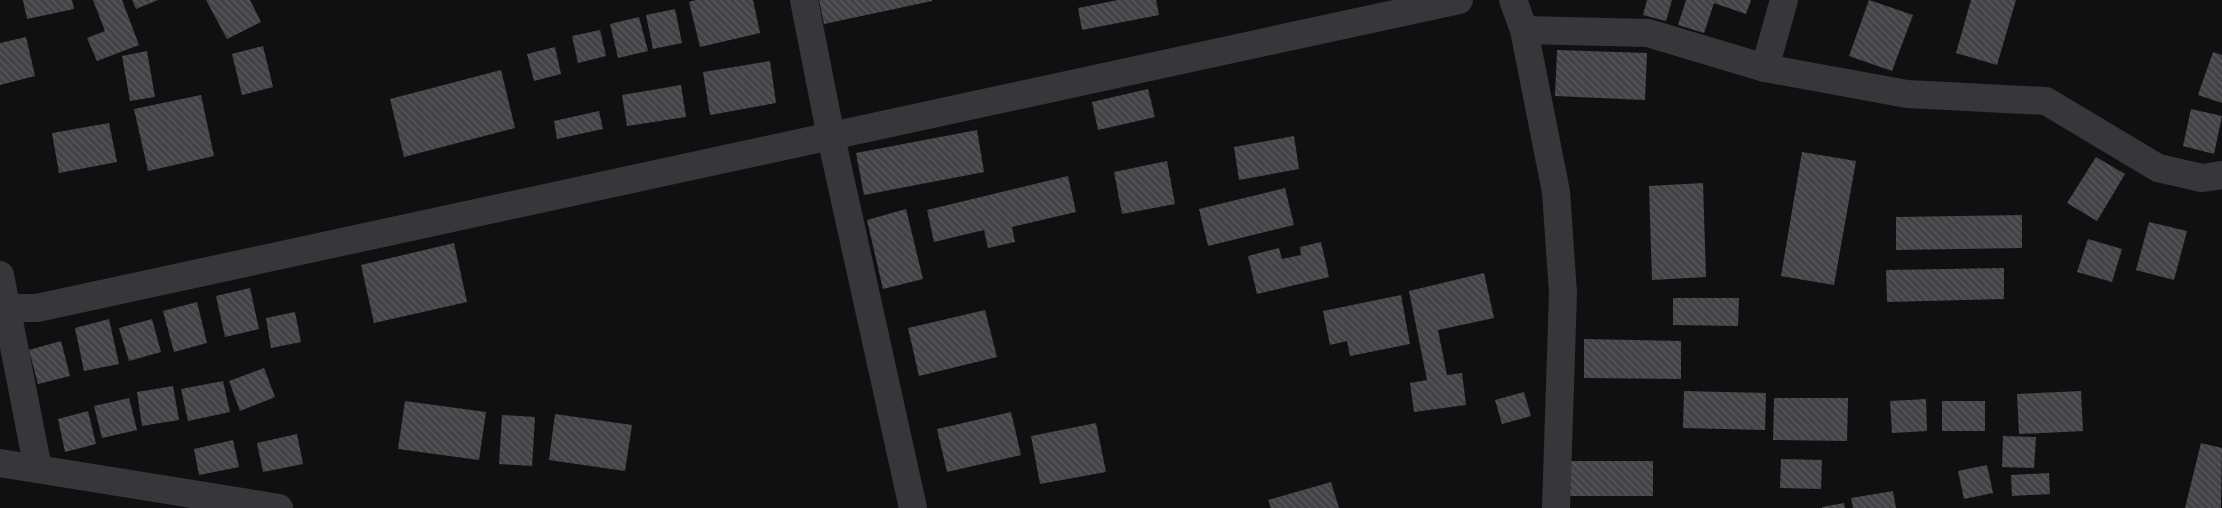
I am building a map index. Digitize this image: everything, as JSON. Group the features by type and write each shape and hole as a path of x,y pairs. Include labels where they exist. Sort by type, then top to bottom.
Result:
{"street":[{"path":"804,0 831,137 913,508"},
{"path":"4,308 37,308 47,306 1459,0"},
{"path":"1513,0 1524,30 1538,111 1556,192 1563,292 1556,508"},
{"path":"1765,68 1784,0"},
{"path":"1524,30 1648,33 1765,68 1907,94 2046,101 2158,168 2202,178 2222,175"},
{"path":"0,274 4,308 38,469"},
{"path":"0,463 279,508"}],"building":[{"path":"23,0 72,0 74,9 27,19"},
{"path":"93,0 122,0 139,45 97,61 87,38 105,31"},
{"path":"132,0 158,0 136,9"},
{"path":"206,0 250,0 261,22 227,39"},
{"path":"696,0 753,0 760,33 700,47 689,2"},
{"path":"819,0 932,0 932,1 824,24"},
{"path":"1118,0 1156,0 1159,15 1082,30 1078,8"},
{"path":"1647,0 1672,0 1666,21 1643,15"},
{"path":"1686,0 1751,0 1746,14 1714,3 1704,33 1678,25"},
{"path":"1869,0 1913,15 1892,71 1849,56"},
{"path":"1971,0 2016,0 1997,65 1956,53"},
{"path":"675,9 682,43 653,49 646,15"},
{"path":"639,17 648,51 618,58 610,24"},
{"path":"600,30 606,56 578,63 572,36"},
{"path":"26,37 35,76 0,85 0,43"},
{"path":"263,46 273,87 242,95 232,54"},
{"path":"555,47 561,74 534,81 527,54"},
{"path":"1557,50 1647,53 1645,100 1555,96"},
{"path":"147,51 155,97 130,101 122,56"},
{"path":"2213,52 2222,55 2222,103 2198,95"},
{"path":"770,61 776,103 710,115 703,72"},
{"path":"501,70 515,128 404,157 390,99"},
{"path":"681,85 686,117 627,126 622,95"},
{"path":"1148,89 1155,117 1098,130 1092,102"},
{"path":"201,95 214,156 148,171 134,109"},
{"path":"2191,109 2222,116 2214,154 2183,146"},
{"path":"599,111 603,129 557,139 554,121"},
{"path":"109,123 117,162 59,173 52,133"},
{"path":"977,130 984,172 864,195 856,153"},
{"path":"1294,136 1299,169 1239,180 1234,147"},
{"path":"1802,152 1856,161 1834,285 1781,276"},
{"path":"2096,157 2125,174 2097,221 2067,203"},
{"path":"1167,161 1175,204 1122,214 1114,172"},
{"path":"1068,176 1076,212 1012,227 1015,242 988,248 984,230 934,242 927,210"},
{"path":"1703,183 1706,277 1652,280 1649,186"},
{"path":"1285,188 1294,225 1208,246 1199,209"},
{"path":"906,209 923,279 883,289 867,220"},
{"path":"2022,215 2022,248 1896,250 1896,217"},
{"path":"2149,222 2187,231 2174,280 2136,270"},
{"path":"2088,239 2122,249 2112,282 2077,272"},
{"path":"1321,242 1329,277 1257,294 1248,256 1279,248 1282,259 1301,255 1300,247"},
{"path":"454,243 467,302 374,323 361,265"},
{"path":"2004,268 2004,299 1887,302 1886,270"},
{"path":"1484,273 1494,318 1438,330 1447,375 1462,373 1466,405 1414,412 1410,383 1427,380 1409,291"},
{"path":"250,288 259,329 225,337 216,296"},
{"path":"1401,295 1410,344 1350,356 1347,341 1330,345 1323,311"},
{"path":"1673,298 1739,298 1738,326 1673,325"},
{"path":"197,302 207,343 174,352 163,311"},
{"path":"985,310 997,357 919,376 908,328"},
{"path":"295,312 301,342 271,348 266,318"},
{"path":"109,319 119,364 84,371 75,328"},
{"path":"152,319 161,352 129,361 119,328"},
{"path":"1584,339 1681,341 1681,379 1584,378"},
{"path":"61,341 70,376 38,384 29,350"},
{"path":"264,368 275,397 240,411 229,381"},
{"path":"223,381 230,412 188,421 181,389"},
{"path":"173,386 179,420 142,426 137,392"},
{"path":"1684,391 1766,393 1765,430 1683,428"},
{"path":"2081,391 2083,431 2019,434 2017,394"},
{"path":"1524,392 1531,416 1502,424 1495,400"},
{"path":"129,398 137,430 102,438 94,406"},
{"path":"1774,398 1848,398 1847,441 1773,440"},
{"path":"1926,399 1927,431 1892,433 1890,401"},
{"path":"405,401 486,412 479,460 398,449"},
{"path":"1942,401 1985,401 1985,431 1942,431"},
{"path":"88,411 96,444 65,452 58,419"},
{"path":"1011,412 1021,455 947,472 937,429"},
{"path":"555,414 632,425 625,471 549,460"},
{"path":"502,415 535,417 532,466 499,464"},
{"path":"1096,423 1106,472 1040,484 1031,436"},
{"path":"297,434 303,464 263,472 257,443"},
{"path":"2003,436 2036,437 2034,468 2002,467"},
{"path":"233,440 239,467 199,475 194,449"},
{"path":"2201,443 2222,448 2221,508 2185,508"},
{"path":"1781,459 1822,460 1821,489 1780,488"},
{"path":"1569,461 1653,461 1653,496 1569,496"},
{"path":"1987,465 1993,493 1964,499 1958,471"},
{"path":"2049,473 2050,494 2012,496 2011,475"},
{"path":"1331,482 1339,508 1271,508 1268,500"},
{"path":"1893,491 1896,508 1853,508 1851,498"},
{"path":"1844,503 1845,508 1822,508 1822,507"}]}
